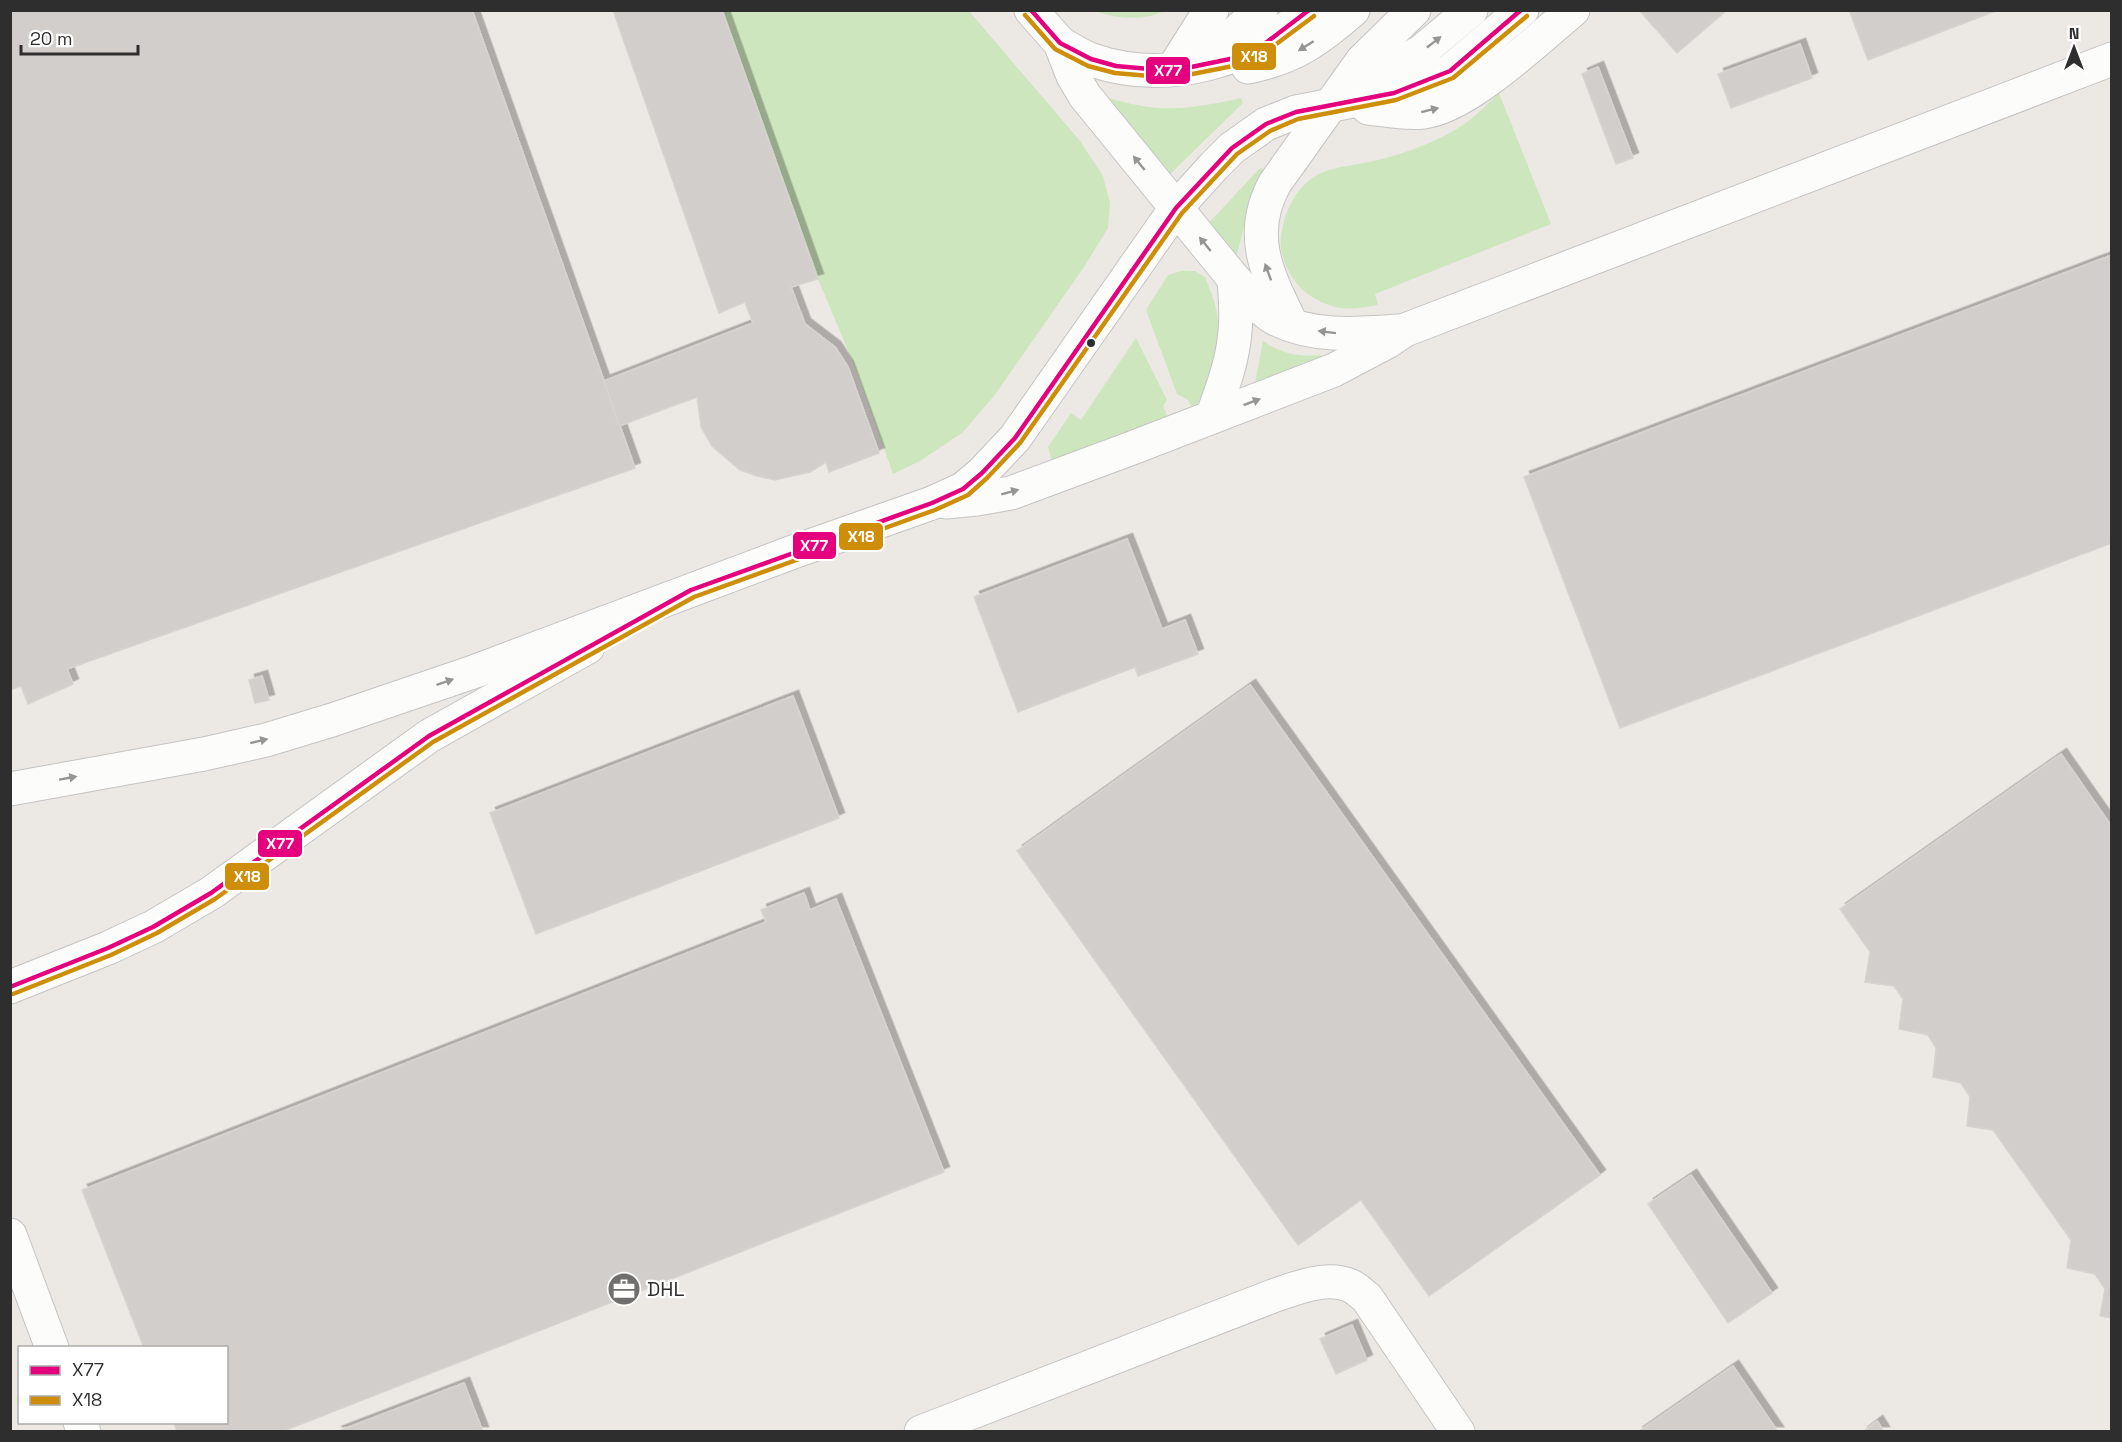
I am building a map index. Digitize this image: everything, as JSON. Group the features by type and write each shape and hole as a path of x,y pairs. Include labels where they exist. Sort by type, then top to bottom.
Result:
{"lane":[{"path":"1031,10 1060,43 1073,76 1085,96 1257,304 1273,317 1292,325 1328,332 1354,334 1405,330"},
{"path":"1172,71 1212,10"},
{"path":"1172,71 1235,33 1261,10"},
{"path":"1172,71 1230,59 1267,42 1310,10"},
{"path":"1060,43 1091,59 1108,64 1172,71 1226,71 1268,63 1299,51 1329,31 1353,10"},
{"path":"1292,325 1264,262 1261,220 1267,197 1362,61 1414,10"},
{"path":"1330,105 1422,51 1471,10"},
{"path":"10,789 204,754 266,740 476,671 932,503 963,489 982,473 1015,438 1176,208 1226,154 1266,124 1296,112 1394,93 1450,71 1522,10"},
{"path":"1330,105 1424,112 1458,101 1487,81 1573,10"},
{"path":"932,503 1011,493 1334,370 1405,330 2112,60"},
{"path":"1212,417 1233,351 1236,328 1234,279"},
{"path":"10,987 108,948 153,927 211,893 429,735 691,590"},
{"path":"10,1235 52,1346"},
{"path":"921,1431 1273,1296 1328,1281 1351,1286 1367,1298 1458,1431"}],"green space":[{"path":"722,11 969,11 1080,141 1103,176 1110,203 1108,228 1084,267 994,396 962,433 920,461 893,474 857,372 818,279"},
{"path":"1095,11 1164,11 1139,18 1130,18"},
{"path":"1499,93 1551,224 1375,294 1378,305 1351,309 1335,307 1309,295 1297,284 1284,261 1281,236 1290,205 1309,180 1329,170 1397,155 1425,145 1465,123"},
{"path":"1105,97 1155,108 1180,108 1241,98 1243,103 1168,176"},
{"path":"1262,168 1263,173 1251,200 1236,258 1208,224"},
{"path":"1181,271 1195,271 1205,277 1215,304 1218,324 1216,348 1210,372 1197,405 1192,408 1188,400 1177,394 1146,310 1168,275"},
{"path":"1136,338 1167,400 1163,406 1168,418 1052,461 1048,447 1071,413 1081,420"},
{"path":"1263,341 1284,352 1298,355 1321,355 1323,358 1255,383"}],"building":[{"path":"10,10 472,10 635,468 67,669 73,684 28,704 21,686 10,690"},
{"path":"613,10 722,10 818,279 791,287 805,324 835,347 848,367 879,453 829,472 826,462 810,472 775,480 740,470 712,446 701,427 697,397 619,426 604,381 753,323 745,302 719,313"},
{"path":"1639,10 1727,10 1677,53"},
{"path":"1849,10 1998,10 1868,60"},
{"path":"1800,44 1812,78 1731,108 1718,74"},
{"path":"1598,67 1633,158 1616,164 1582,74"},
{"path":"2112,255 2112,543 1620,728 1524,477"},
{"path":"1127,539 1162,629 1185,620 1198,654 1138,676 1135,667 1018,712 974,597"},
{"path":"262,676 269,700 255,703 249,680"},
{"path":"1250,685 1600,1175 1429,1296 1361,1200 1298,1245 1017,851"},
{"path":"793,696 839,818 536,934 490,813"},
{"path":"2061,754 2112,827 2112,1318 2100,1316 2105,1289 2095,1274 2067,1268 2071,1240 1993,1130 1967,1126 1970,1097 1961,1083 1933,1077 1936,1048 1928,1035 1899,1029 1903,999 1894,986 1865,982 1870,952 1840,909"},
{"path":"804,893 810,910 836,899 944,1172 281,1432 177,1432 175,1424 228,1424 228,1346 143,1346 82,1190 766,922 761,910"},
{"path":"1691,1175 1772,1293 1728,1323 1648,1204"},
{"path":"1352,1325 1367,1360 1336,1374 1320,1339"},
{"path":"1733,1366 1778,1432 1638,1432"},
{"path":"464,1383 483,1432 336,1432"},
{"path":"1877,1421 1884,1432 1863,1432"}],"transit line":[{"name":"X77","path":"1031,10 1060,43 1091,59 1116,66 1172,71 1230,59 1267,42 1309,10"},
{"name":"X77","path":"10,987 108,948 153,927 211,893 429,736 691,590 932,503 963,489 982,473 1015,438 1176,208 1232,148 1266,124 1296,112 1394,93 1450,71 1521,10"},
{"name":"X18","path":"1025,15 1055,49 1088,66 1115,73 1172,78 1233,66 1271,48 1314,16"},
{"name":"X18","path":"13,994 111,955 157,933 215,899 433,742 694,597 935,510 968,495 1020,443 1182,213 1237,154 1270,131 1298,119 1396,100 1453,78 1527,16"}],"place":[{"name":"DHL","path":"624,1289"}]}
